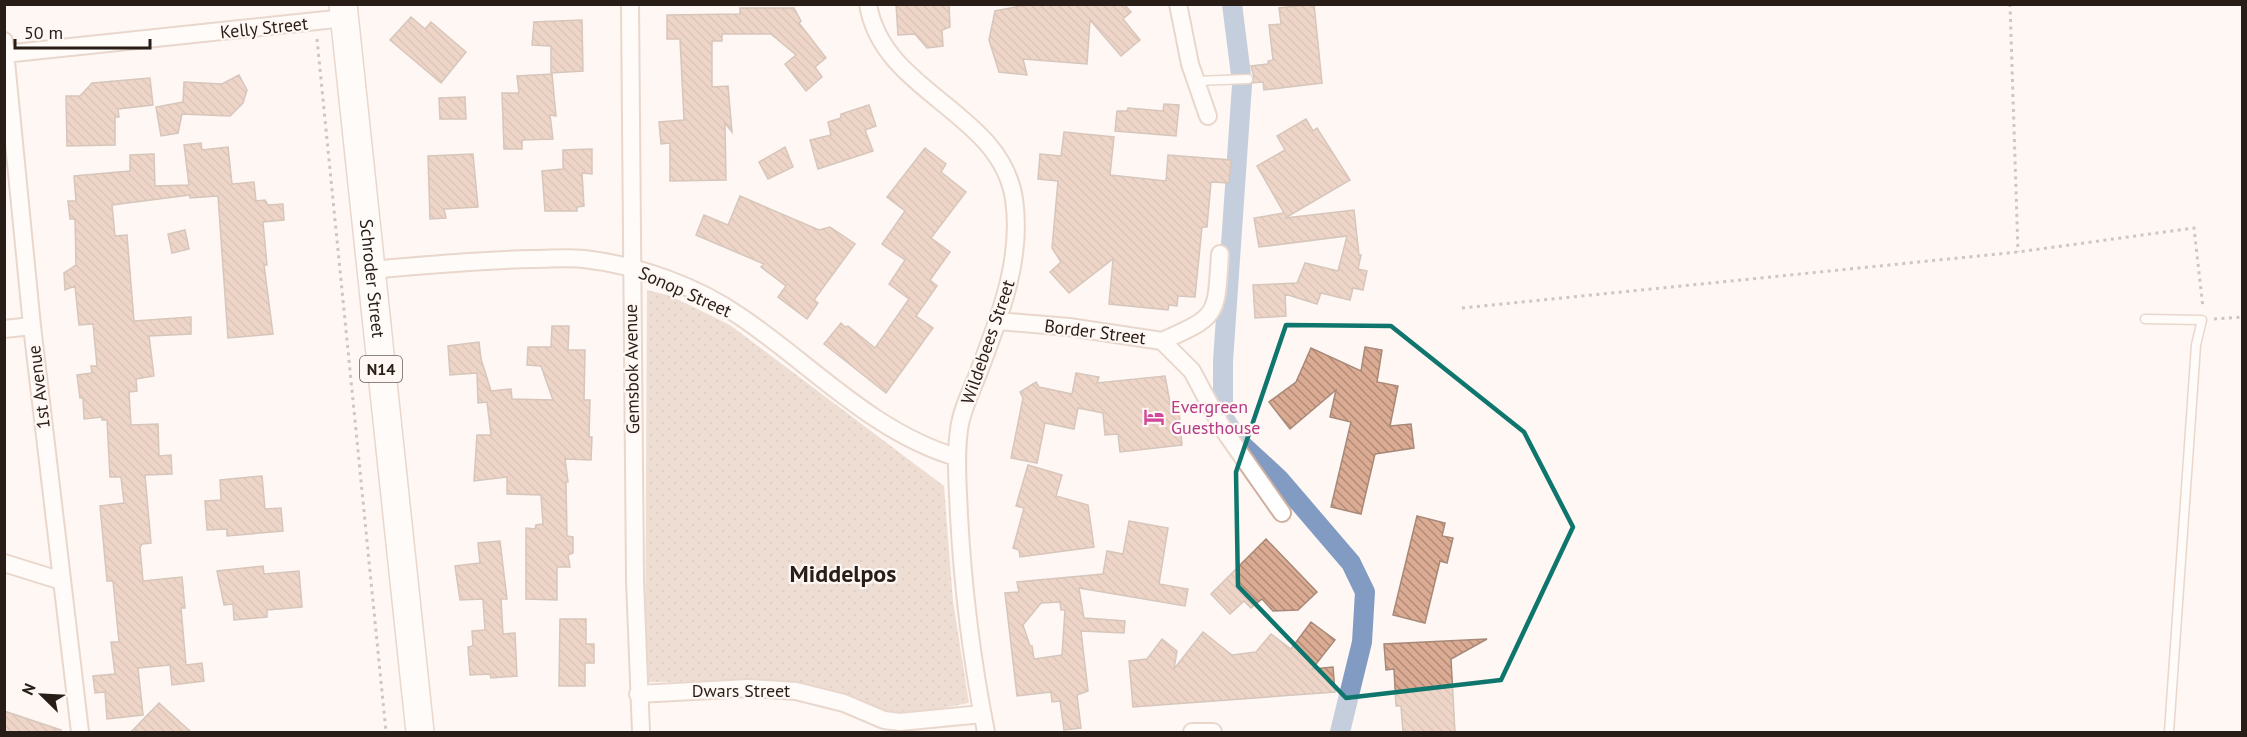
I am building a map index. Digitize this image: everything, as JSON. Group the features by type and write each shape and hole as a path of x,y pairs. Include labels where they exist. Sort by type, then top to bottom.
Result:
{"highway":[{"name":"Schroder Street","path":"344,11 420,732"}],"street":[{"name":"Gemsbok Avenue","path":"630,4 638,694 641,732"},
{"name":"Wildebees Street","path":"867,4 880,39 896,64 984,139 1004,165 1014,197 1017,231 1013,265 998,321 959,428 956,457 965,598 986,732"},
{"path":"1178,4 1195,81 1208,116"},
{"name":"Kelly Street","path":"5,49 315,22 344,11"},
{"name":"1st Avenue","path":"5,49 32,326 80,732"},
{"path":"1162,341 1194,327 1213,312 1218,297 1220,255"},
{"name":"Sonop Street","path":"371,270 502,260 583,259 632,268 676,284 740,316 862,410 913,442 956,457"},
{"name":"Border Street","path":"998,321 1069,327 1162,341 1192,371 1223,429 1282,513"},
{"path":"4,329 32,326"},
{"path":"4,563 62,581"},
{"name":"Dwars Street","path":"638,694 749,688 796,691 844,703 884,720 900,722 982,714"},
{"path":"1192,732 1213,732"}],"lane":[{"path":"1195,81 1248,79"},
{"path":"2145,319 2202,320 2196,345 2169,732"}],"path":[{"path":"2010,4 2018,252"},
{"path":"315,22 386,732"},
{"path":"1461,308 2018,252 2194,228 2203,299 2202,320 2242,317"}],"highlighted area":[{"path":"1286,325 1391,326 1524,432 1573,527 1501,680 1346,698 1238,586 1236,472"}],"shaded area":[{"path":"647,290 671,296 730,325 944,486 953,601 969,703 891,718 829,691 781,681 645,682"}],"building":[{"path":"896,4 949,4 950,27 942,30 943,46 927,48 915,34 898,35"},
{"path":"1031,4 1124,4 1131,12 1123,19 1140,40 1121,56 1090,20 1087,64 1023,59 1027,75 999,72 989,40 995,11"},
{"path":"1314,4 1322,83 1264,90 1263,82 1252,83 1254,78 1251,66 1268,64 1268,61 1273,60 1269,25 1281,24 1279,8"},
{"path":"740,8 794,8 801,21 799,23 826,58 815,67 822,77 806,91 785,64 796,55 771,34 722,34 722,41 712,41 712,87 728,86 732,132 725,123 726,180 670,181 670,143 661,144 659,122 684,120 680,39 667,39 667,15 740,14"},
{"path":"411,17 425,29 431,22 466,52 441,83 390,40"},
{"path":"582,20 583,71 551,73 551,46 532,45 534,22"},
{"path":"552,74 556,116 550,115 553,139 522,140 522,149 504,149 502,93 519,93 517,76"},
{"path":"239,75 247,90 243,103 230,116 182,114 178,133 161,136 156,107 183,102 184,82 222,84"},
{"path":"150,78 153,105 118,109 119,117 115,117 115,145 67,146 66,96 80,96 92,83"},
{"path":"465,97 466,119 440,119 439,98"},
{"path":"1164,104 1179,105 1176,136 1115,131 1117,111 1127,111 1128,108 1163,111"},
{"path":"869,105 876,126 865,130 873,151 818,169 810,140 831,135 828,122 841,118 841,114"},
{"path":"1306,119 1313,131 1317,128 1350,180 1285,218 1354,210 1359,255 1361,255 1358,269 1367,271 1363,290 1353,288 1350,300 1321,293 1317,304 1285,294 1286,316 1255,318 1253,285 1297,283 1305,263 1338,271 1347,236 1259,247 1254,218 1284,213 1257,166 1285,150 1277,136"},
{"path":"1064,132 1114,137 1110,175 1166,181 1168,155 1231,160 1229,183 1211,182 1207,227 1202,227 1195,297 1178,296 1177,306 1169,305 1168,310 1109,304 1113,259 1069,293 1050,272 1061,262 1052,248 1058,181 1038,179 1040,154 1061,156"},
{"path":"201,143 202,150 228,147 232,184 254,182 256,201 265,200 268,205 283,204 284,220 263,222 267,265 264,265 273,334 228,338 218,196 190,198 190,195 112,205 115,236 127,235 134,321 191,317 191,334 149,336 154,376 136,379 137,391 129,392 131,425 158,424 159,456 171,455 172,474 145,475 151,543 142,544 140,548 143,581 182,577 185,608 181,608 186,665 202,663 204,681 172,685 170,665 138,668 143,715 107,719 105,692 95,693 93,676 115,674 111,642 119,642 113,581 107,581 100,506 124,503 121,477 110,477 107,420 102,420 102,417 84,419 83,398 80,398 77,375 92,373 91,366 97,366 93,324 79,325 75,286 65,290 64,273 76,265 75,219 70,219 68,201 76,201 74,176 130,171 130,155 154,154 155,186 189,185 184,145"},
{"path":"785,147 793,167 768,179 759,162"},
{"path":"925,148 946,164 941,172 966,192 931,238 950,252 930,280 937,286 916,316 933,328 886,393 824,344 841,323 875,348 909,299 889,284 905,260 882,244 905,211 887,197"},
{"path":"592,149 592,174 582,173 584,206 577,207 577,211 545,211 542,171 563,169 563,150"},
{"path":"473,154 478,207 444,209 446,218 430,219 428,156"},
{"path":"740,196 819,230 830,227 855,244 814,300 818,303 807,319 778,297 786,286 761,267 764,264 696,235 704,215 728,225"},
{"path":"185,230 189,249 172,253 168,234"},
{"path":"552,326 569,326 568,350 585,350 584,400 590,400 591,460 565,459 568,482 566,482 567,536 573,537 573,553 568,555 570,567 557,567 557,600 526,599 526,528 535,529 536,525 543,524 541,495 507,494 507,477 474,481 477,435 491,435 487,402 478,403 477,373 450,375 448,346 479,342 481,359 491,391 511,389 512,399 553,400 541,366 527,365 528,347 551,347"},
{"path":"1365,347 1382,350 1377,382 1398,386 1390,426 1411,424 1414,448 1375,454 1361,514 1331,507 1351,422 1330,417 1336,390 1290,429 1269,402 1296,382 1311,348 1361,371"},
{"path":"1076,373 1099,377 1097,383 1165,376 1172,413 1179,412 1182,445 1120,452 1118,434 1105,435 1103,413 1078,408 1074,429 1045,423 1037,463 1011,458 1023,398 1020,392 1036,382 1039,387 1072,394"},
{"path":"1028,465 1062,475 1056,496 1088,505 1094,547 1020,557 1019,550 1013,548 1024,508 1016,506"},
{"path":"262,476 265,509 281,508 283,531 227,536 227,529 207,530 205,501 221,500 220,480"},
{"path":"1417,516 1445,523 1442,536 1453,538 1447,563 1440,561 1425,623 1393,615"},
{"path":"1129,521 1168,528 1159,584 1188,589 1185,606 1079,588 1084,618 1125,621 1124,633 1081,631 1088,691 1077,695 1081,728 1064,730 1060,701 1052,702 1051,692 1017,696 1005,593 1019,592 1017,582 1103,574 1107,551 1123,554","holes":["1060,602 1061,610 1065,610 1062,655 1034,659 1032,646 1030,646 1023,625 1041,603"]},
{"path":"1266,539 1317,592 1298,610 1273,611 1262,599 1251,608 1244,601 1230,614 1211,594"},
{"path":"500,541 507,599 501,599 503,634 515,633 517,676 491,678 490,674 470,675 468,647 473,646 472,631 485,630 483,599 460,600 455,566 480,563 478,543"},
{"path":"263,566 264,574 299,571 302,607 267,610 267,617 234,620 233,604 224,605 217,571"},
{"path":"560,619 586,619 586,644 594,644 594,663 585,663 585,686 559,686"},
{"path":"1311,622 1335,640 1312,669 1333,667 1335,692 1133,707 1129,661 1147,659 1162,639 1177,651 1174,669 1203,632 1232,655 1256,652 1271,634 1291,649"},
{"path":"1487,639 1451,659 1455,732 1403,732 1401,706 1396,706 1394,669 1386,670 1384,644"},
{"path":"159,703 191,732 131,732"},
{"path":"4,711 61,730 60,732 4,732"}],"waterway":[{"path":"1232,4 1241,75"},
{"path":"1242,85 1223,361 1223,417 1240,443 1279,479 1351,563 1365,592 1362,642 1340,732"}],"place":[{"name":"Evergreen Guesthouse","path":"1154,417"}],"district":[{"name":"Middelpos","path":"843,574"}]}
